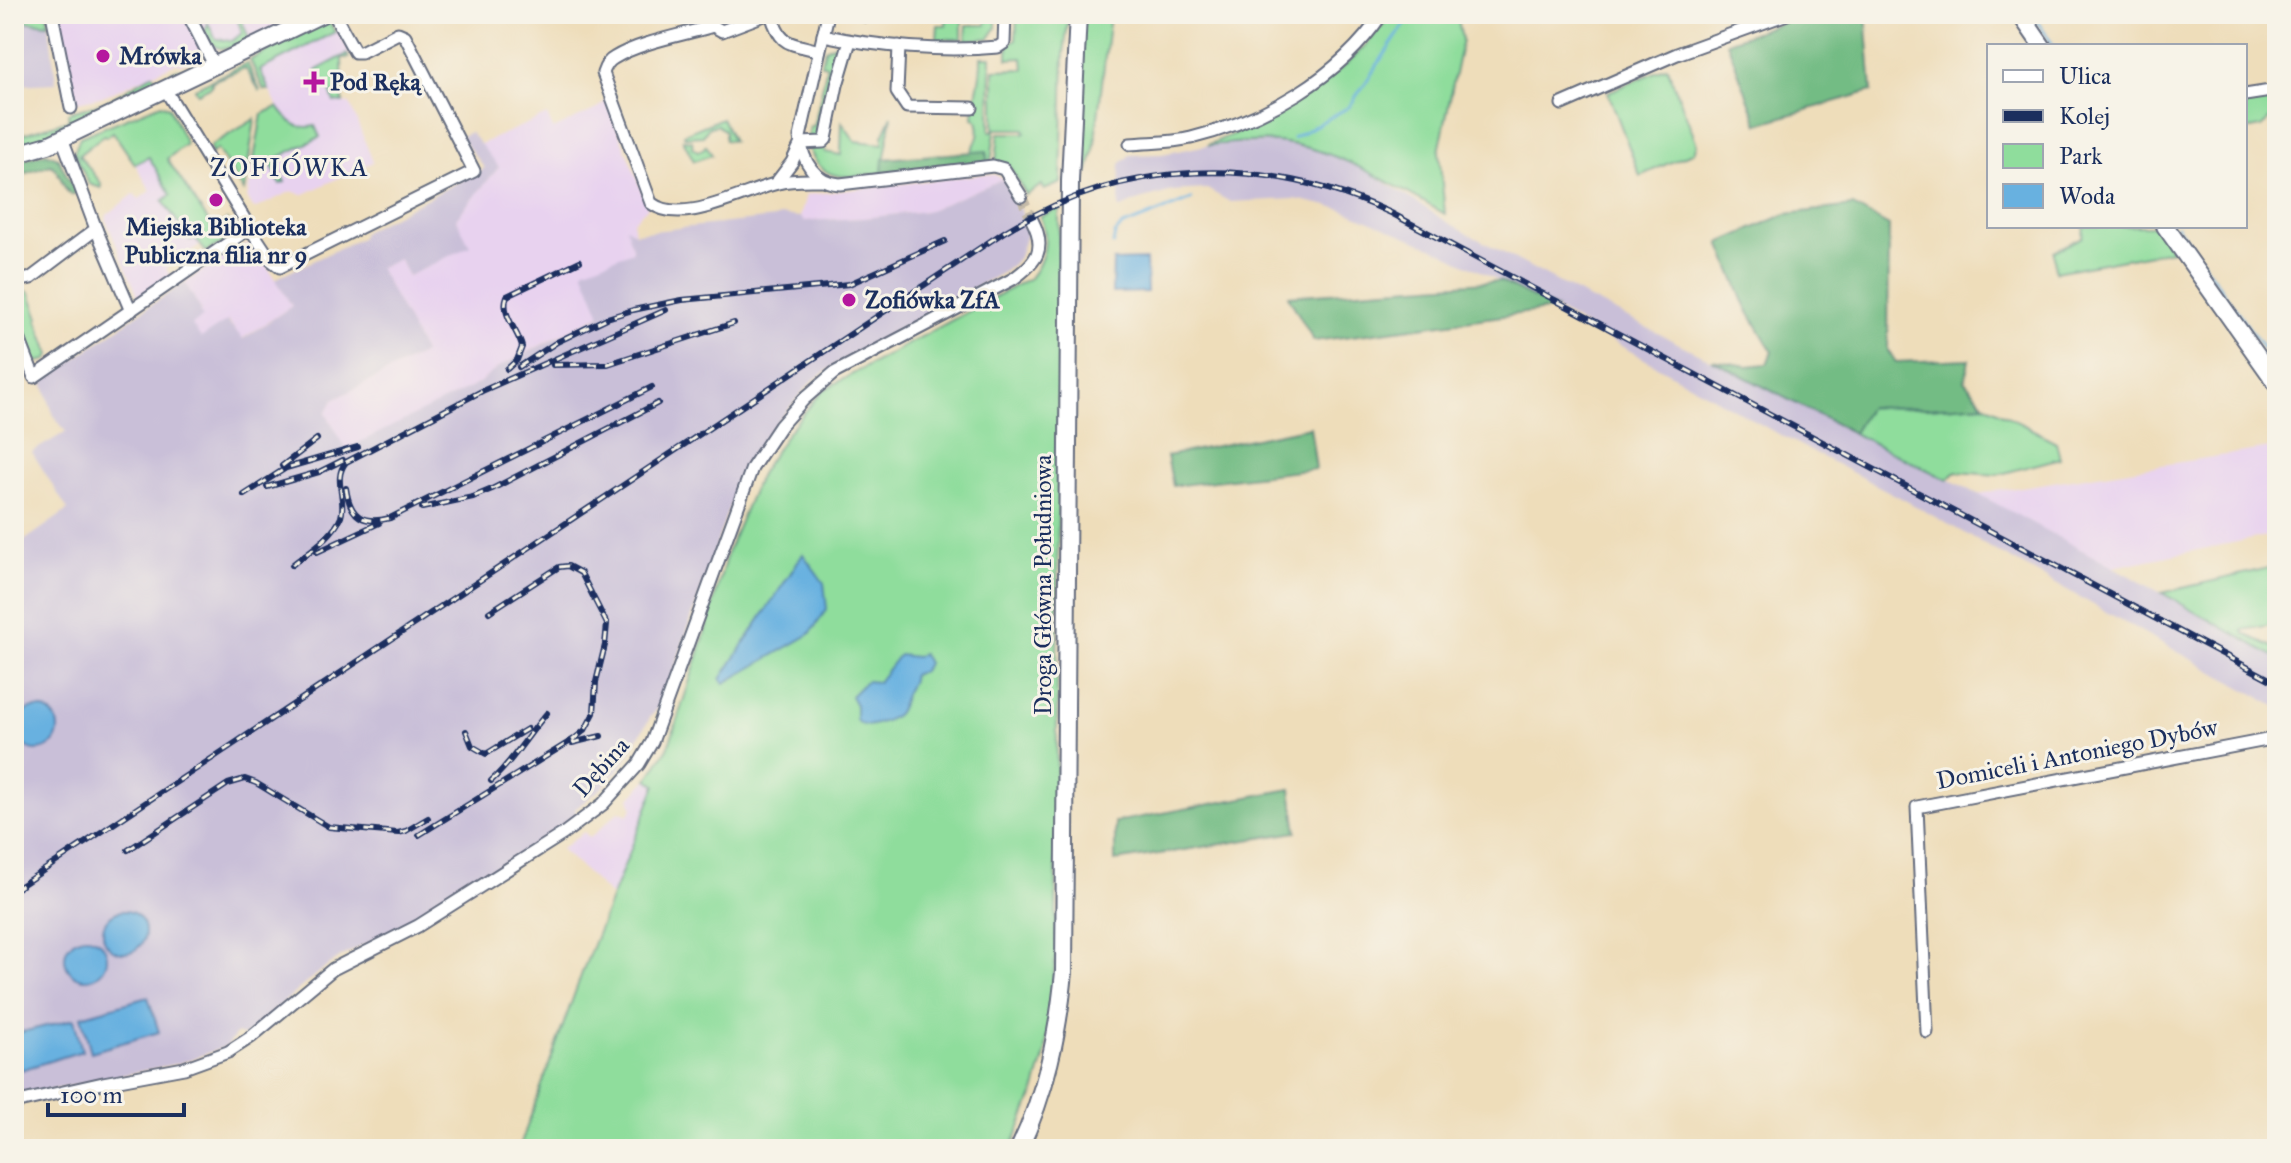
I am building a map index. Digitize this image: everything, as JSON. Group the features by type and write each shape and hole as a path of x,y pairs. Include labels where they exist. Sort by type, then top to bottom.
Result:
{"main road":[{"path":"14,155 62,138 322,14"},
{"name":"Droga Główna Południowa","path":"1019,1149 1044,1090 1053,1054 1064,972 1070,181 1078,14"},
{"path":"2020,14 2041,44"},
{"path":"2166,228 2277,384"}],"street":[{"path":"52,14 71,108"},
{"path":"188,14 214,65"},
{"path":"165,89 250,228 271,260 280,267 474,171 405,36 398,33 361,52 355,52 334,14"},
{"path":"819,51 784,41 777,34 769,14 722,31 713,26 642,47 606,64 603,73 651,203 667,212 709,207 776,183 822,180 840,184 993,166 1004,169 1021,196"},
{"path":"822,180 803,156 801,143 802,125 828,14"},
{"path":"823,35 899,46 998,47 1004,43 1005,14"},
{"path":"1130,144 1190,138 1272,108 1338,65 1368,34 1382,14"},
{"path":"1562,104 1677,54 1787,14"},
{"path":"801,143 823,142 826,139 850,41"},
{"path":"899,46 897,92 907,107 972,108"},
{"path":"2247,95 2277,90"},
{"path":"62,138 131,311"},
{"path":"776,183 801,143"},
{"name":"Dębina","path":"14,1103 184,1068 228,1052 251,1037 333,969 463,900 603,804 639,764 652,742 752,468 780,426 804,399 834,373 1013,279 1031,266 1040,240 1032,220"},
{"path":"14,325 34,377 250,228"},
{"path":"14,282 31,278 96,229"},
{"name":"Domiceli i Antoniego Dybów","path":"1927,1032 1917,807 2277,738"}],"shaded area":[{"path":"56,14 191,14 199,17 199,14 222,14 234,19 243,14 305,14 285,23 282,18 274,29 230,49 217,49 181,64 176,63 105,96 78,102 75,100"},
{"path":"14,20 49,24 56,83 14,85"},
{"path":"338,31 349,51 349,58 342,58 343,103 350,104 373,162 302,195 292,191 254,209 247,199 262,114 278,107 259,70"},
{"path":"606,100 648,207 633,221 635,233 627,228 633,251 601,314 499,367 478,384 346,450 326,413 333,400 424,353 379,268 399,259 408,276 469,246 456,218 499,167 478,145 547,115 553,129 597,109"},
{"path":"470,132 499,167 456,218 470,246 408,276 399,259 379,268 424,353 333,400 326,413 346,449 478,384 499,367 601,315 583,270 633,251 626,227 635,233 783,215 800,217 804,221 927,211 1003,179 1029,226 1019,257 1005,271 838,363 812,381 767,434 749,463 727,513 663,703 651,716 621,767 604,786 575,809 577,817 455,900 344,955 315,975 245,1036 237,1033 227,1046 180,1063 14,1098 14,548 68,510 32,452 66,432 53,414 43,382 185,283 201,310 199,312 203,317 192,325 201,338 227,321 243,339 292,306 275,279 361,238 363,232 485,168 460,137"},
{"path":"1274,142 1315,149 1369,172 1452,225 1582,295 1982,496 2252,642 2277,658 2277,707 1548,305 1438,250 1342,209 1295,199 1230,202 1207,189 1173,191 1119,209 1120,164 1130,155 1162,154 1208,145"},
{"path":"149,156 201,245 166,268 172,279 140,301 106,220 107,215 134,194 139,199 151,191 135,164"},
{"path":"984,174 1003,179 927,211 804,221 800,217 806,195"},
{"path":"246,244 255,247 292,306 242,339 228,321 201,339 191,325 201,310 185,283"},
{"path":"2277,447 2277,534 2113,567 1977,494"},
{"path":"648,779 657,785 612,897 561,849 584,832 590,838 619,811 628,815 633,808 630,798"}],"green space":[{"path":"14,14 47,14 49,24 14,20"},
{"path":"222,14 243,14 240,16 248,36 246,41 227,48 213,44 205,31 208,23 216,39 232,41 242,33 237,18"},
{"path":"947,14 962,14 962,39 937,39 938,25 946,25"},
{"path":"1017,14 1069,14 1064,53 1061,183 1044,190 1042,185 1026,195 1010,167 996,161 999,133 1025,133 1024,129 994,129 994,70 1024,69 1023,58 1008,59 1008,44 1016,39"},
{"path":"1083,14 1110,14 1094,151 1088,173 1080,175 1079,97"},
{"path":"1391,14 1457,14 1462,40 1439,152 1445,214 1364,169 1321,152 1276,142 1208,145 1260,121 1309,93 1353,58"},
{"path":"1806,14 1866,14 1872,91 1758,124 1727,42"},
{"path":"986,19 996,19 996,28 989,38 966,40 967,25 986,25"},
{"path":"324,22 330,23 335,32 260,70 269,90 264,90 250,60"},
{"path":"835,44 842,49 841,58 832,59 821,135 820,138 808,139 810,126 814,126 827,66 821,64 825,49"},
{"path":"347,54 349,58 342,58 343,103 334,102 328,84 316,76 317,70"},
{"path":"981,57 991,57 990,131 995,131 991,161 987,162 971,152 979,132 978,123 973,118"},
{"path":"247,63 260,91 245,68 212,81 212,86 198,93 196,91 195,88"},
{"path":"1667,67 1697,144 1694,152 1640,176 1608,92"},
{"path":"177,69 190,69 46,136 27,141 20,135 69,120 68,113 106,102 153,74 157,80"},
{"path":"2277,93 2277,113 2261,127 2247,130 2247,99"},
{"path":"161,104 169,107 186,144 167,159 213,228 227,220 231,238 206,252 195,238 190,240 163,201 171,195 149,157 135,164 113,132 106,137 104,135 79,155 101,183 101,188 89,184 74,153 80,137"},
{"path":"278,107 293,123 303,127 315,126 320,137 277,158 276,164 285,182 280,184 269,159 253,165 262,114"},
{"path":"892,116 882,173 838,176 829,173 814,159 808,146 824,144 825,152 841,155 842,122 855,141 883,144 883,136"},
{"path":"722,118 733,141 725,140 725,131 717,125 709,127 703,136 685,137 684,134"},
{"path":"255,119 244,191 217,149 211,154 210,146"},
{"path":"683,140 692,141 693,148 698,151 706,145 712,155 694,161"},
{"path":"987,151 987,162 882,173 883,159"},
{"path":"46,153 58,158 76,193 71,195 68,192 51,165 14,177 14,162"},
{"path":"1853,206 1889,226 1888,351 1896,362 1969,359 1965,381 1984,404 1926,408 1869,407 1853,433 1712,360 1747,366 1767,364 1772,351 1746,307 1720,243 1786,214"},
{"path":"1059,208 1056,953 1046,1050 1034,1093 1011,1149 519,1149 583,970 656,785 648,779 668,748 728,550 760,474 788,432 823,390 1030,278 1044,249 1045,233 1040,217"},
{"path":"2084,228 2157,228 2172,250 2055,272 2054,251 2083,237"},
{"path":"1500,281 1555,309 1314,341 1288,296"},
{"path":"21,288 30,293 50,355 47,360 38,362 32,358 14,314 14,292"},
{"path":"1984,404 2056,442 2060,458 1997,475 1956,472 1948,480 1853,433 1868,407 1926,408"},
{"path":"1310,427 1316,469 1173,486 1167,456"},
{"path":"2277,566 2277,624 2243,630 2244,634 2277,649 2277,658 2162,593"},
{"path":"1291,789 1297,832 1115,861 1115,822"}],"water":[{"path":"1146,260 1147,292 1112,293 1113,261"},
{"path":"803,554 824,583 827,609 810,634 725,683 721,679"},
{"path":"922,654 927,663 923,671 913,675 896,715 870,725 856,720 856,705 851,696 866,681 878,682 899,655 916,657"},
{"path":"37,708 52,714 58,729 52,744 37,750 22,744 16,729 22,714"},
{"path":"124,911 139,917 145,932 139,947 124,953 109,947 103,932 109,917"},
{"path":"86,937 101,943 107,958 101,973 86,979 71,973 65,958 71,943"},
{"path":"148,997 159,1032 91,1052 81,1016"},
{"path":"74,1019 82,1051 21,1070 14,1047 14,1034"}],"waterway":[{"path":"1293,138 1349,107 1412,14"},
{"path":"2032,14 2053,44"},
{"path":"1113,244 1115,234 1121,227 1192,199"},
{"path":"2178,228 2277,368"}],"tunnel":[{"path":"1021,196 1032,220"}],"railway":[{"path":"14,890 1004,232 1050,208 1097,190 1146,178 1195,173 1245,174 1294,181 1343,194 1391,213 2277,683"},
{"path":"519,367 557,342 607,318 633,310 682,300 849,284 945,241"},
{"path":"507,369 517,360 522,347 508,316 507,296 580,261"},
{"path":"292,565 320,544 341,517 340,475 346,462 482,391 666,310"},
{"path":"553,365 608,364 734,323"},
{"path":"346,488 351,506 359,516 372,520 390,518 652,387"},
{"path":"422,508 473,497 492,489 658,403"},
{"path":"282,466 317,439"},
{"path":"244,495 286,468 358,447"},
{"path":"267,487 319,472 343,460"},
{"path":"317,552 379,523"},
{"path":"419,835 574,739 585,730 594,713 596,682 607,624 581,573 568,566 559,567 489,612"},
{"path":"491,781 547,713"},
{"path":"466,731 472,746 486,754 527,729"},
{"path":"572,743 601,736"},
{"path":"128,850 228,784 245,779 329,827 398,833 428,818"}],"place":[{"name":"Mrówka","path":"103,56"},
{"name":"Pod Ręką","path":"314,82"},
{"name":"Miejska Biblioteka Publiczna filia nr 9","path":"216,200"},
{"name":"Zofiówka ZfA","path":"849,300"}],"district":[{"name":"ZOFIÓWKA","path":"290,167"}]}
